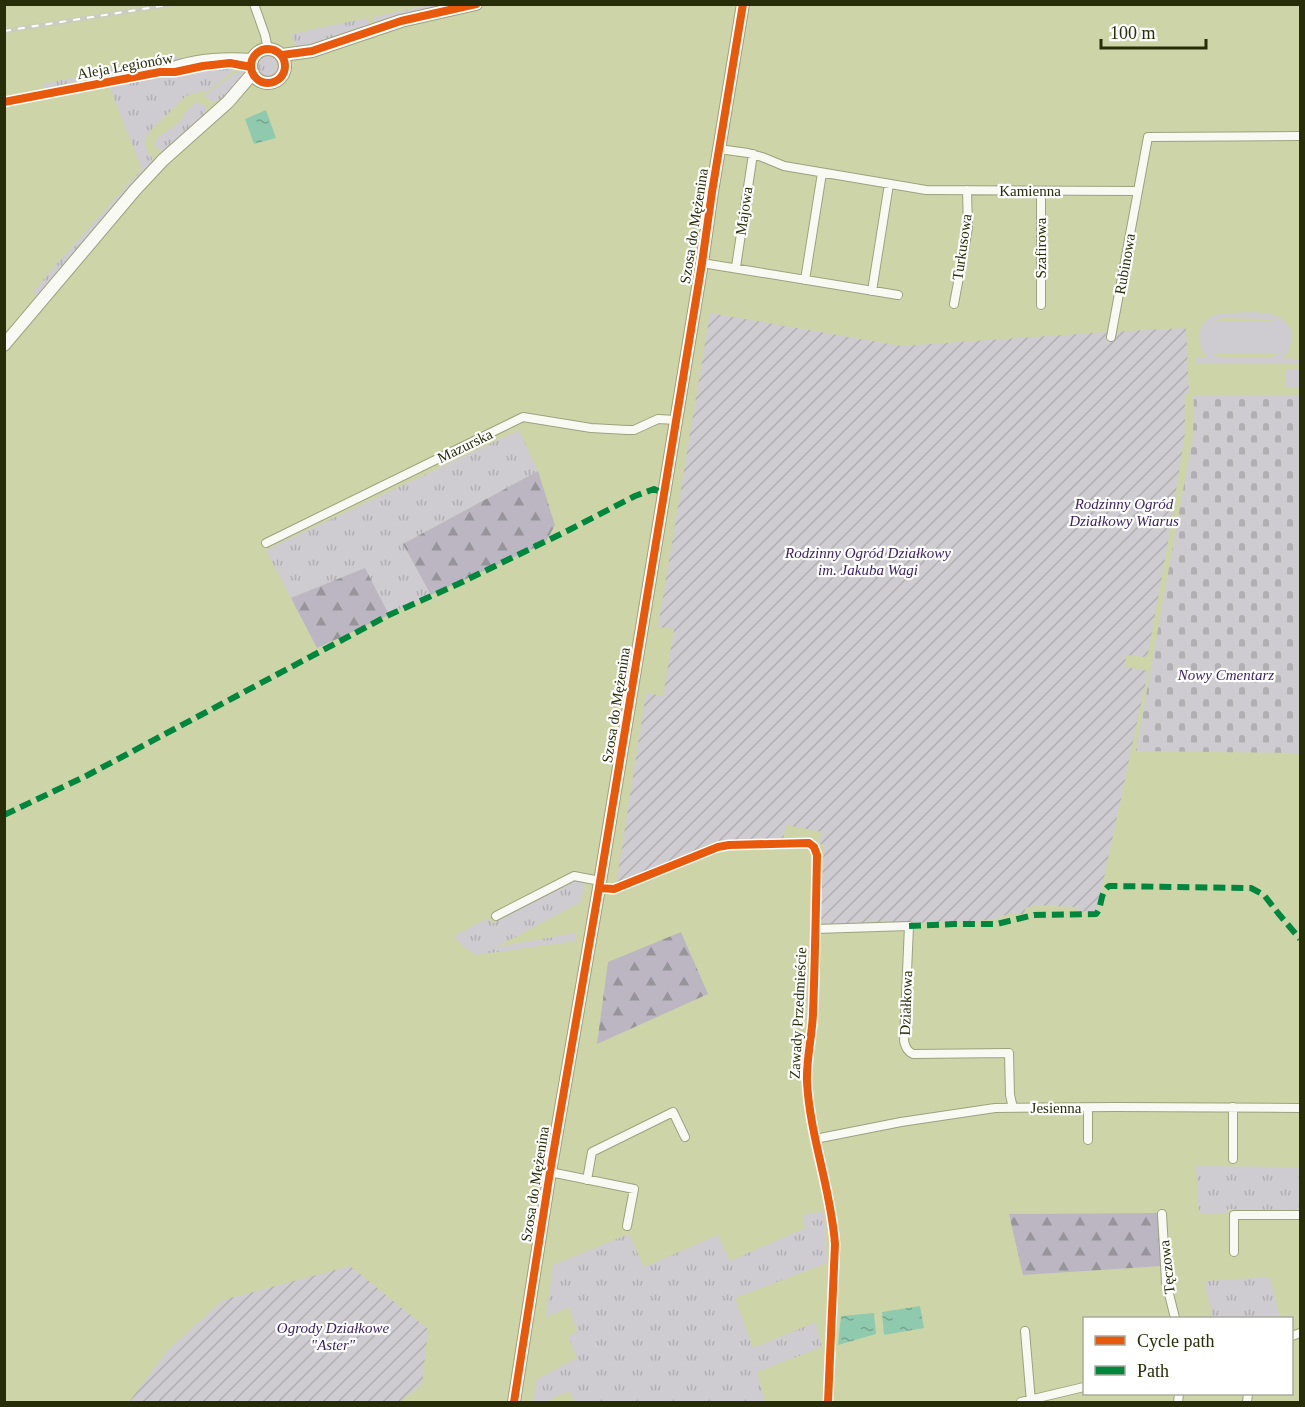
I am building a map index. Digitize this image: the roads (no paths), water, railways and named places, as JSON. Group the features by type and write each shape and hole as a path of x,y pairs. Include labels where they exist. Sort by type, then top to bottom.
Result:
{"main road":[{"path":"284,61 386,25 476,4"},
{"name":"Szosa do Mężenina","path":"514,1402 550,1172 600,884 744,7"},
{"path":"4,345 135,190 163,160 228,102 254,70 257,53 262,50 274,50 284,61 282,77 270,83 254,70"}],"street":[{"path":"254,4 268,49"},
{"name":"Aleja Legionów","path":"4,102 160,72 173,66 211,58 231,57 254,70"},
{"path":"1138,191 1148,137 1300,136"},
{"name":"Kamienna","path":"719,149 753,154 784,166 926,190 1138,191"},
{"name":"Majowa","path":"736,267 753,154"},
{"path":"805,280 822,173"},
{"path":"872,291 889,184"},
{"name":"Turkusowa","path":"954,304 968,228 967,190"},
{"name":"Szafirowa","path":"1041,191 1041,305"},
{"name":"Rubinowa","path":"1111,337 1138,191"},
{"path":"702,263 898,296"},
{"name":"Mazurska","path":"266,543 523,417 591,429 627,430 634,430 658,419 676,420"},
{"name":"Zawady Przedmieście","path":"600,884 614,889 718,847 729,845 809,843 814,848 817,855 816,929 813,1017 807,1080 815,1139 834,1225 828,1402"},
{"path":"496,916 574,876 600,884"},
{"name":"Działkowa","path":"816,929 909,926 904,1041 906,1047 909,1052 921,1055 1009,1053 1010,1095 1013,1108"},
{"path":"1233,1107 1233,1159"},
{"name":"Jesienna","path":"815,1139 901,1122 995,1108 1300,1108"},
{"path":"1088,1108 1088,1140"},
{"path":"587,1180 592,1152 673,1112 685,1137"},
{"path":"550,1172 634,1189 627,1226"},
{"name":"Tęczowa","path":"1162,1214 1166,1282 1175,1317"},
{"path":"1234,1252 1234,1215 1300,1215"},
{"path":"1025,1331 1031,1402"},
{"path":"1021,1402 1031,1402 1083,1387"}],"water":[{"path":"266,110 276,138 254,144 245,119"},
{"path":"920,1306 924,1328 884,1335 882,1312"},
{"path":"874,1313 876,1334 838,1345 841,1316"}],"railway":[{"path":"4,31 174,4"}],"park label":[{"name":"Rodzinny Ogród Działkowy Wiarus","path":"1124,512"},
{"name":"Rodzinny Ogród Działkowy im. Jakuba Wagi","path":"868,562"},
{"name":"Nowy Cmentarz","path":"1226,675"},
{"name":"Ogrody Działkowe \"Aster\"","path":"333,1336"}]}
